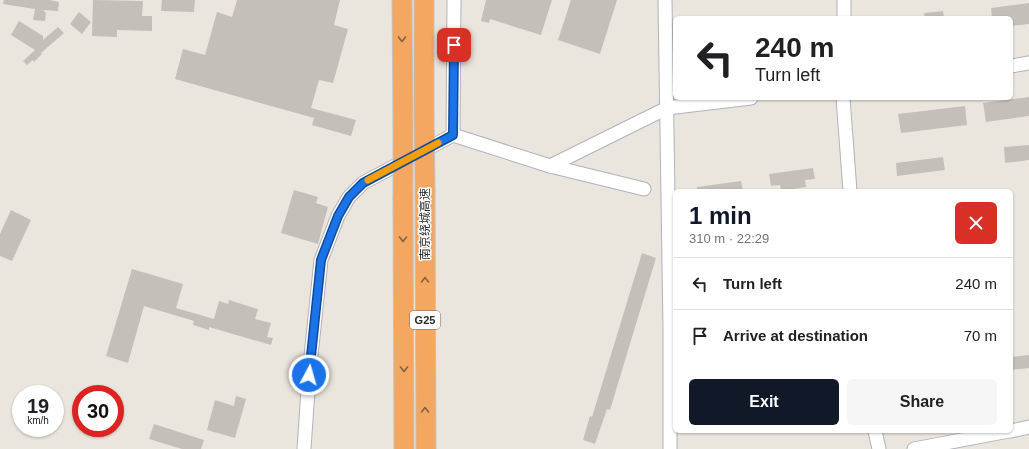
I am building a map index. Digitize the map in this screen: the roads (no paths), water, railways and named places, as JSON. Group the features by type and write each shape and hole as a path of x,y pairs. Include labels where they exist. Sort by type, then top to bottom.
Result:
{"highway":[{"name":"南京绕城高速","path":"402,0 404,449"},
{"name":"南京绕城高速","path":"424,0 426,449"}],"street":[{"path":"453,135 454,0"},
{"path":"665,0 670,336 670,449"},
{"path":"844,0 844,16"},
{"path":"1013,66 1029,63"},
{"path":"550,166 667,108 734,100"},
{"path":"843,100 850,189"},
{"path":"304,449 309,375 321,260 338,216 349,197 363,183 453,135 550,166 644,189"},
{"path":"1013,430 1029,427"},
{"path":"876,433 879,449"},
{"path":"914,449 999,433"}]}
